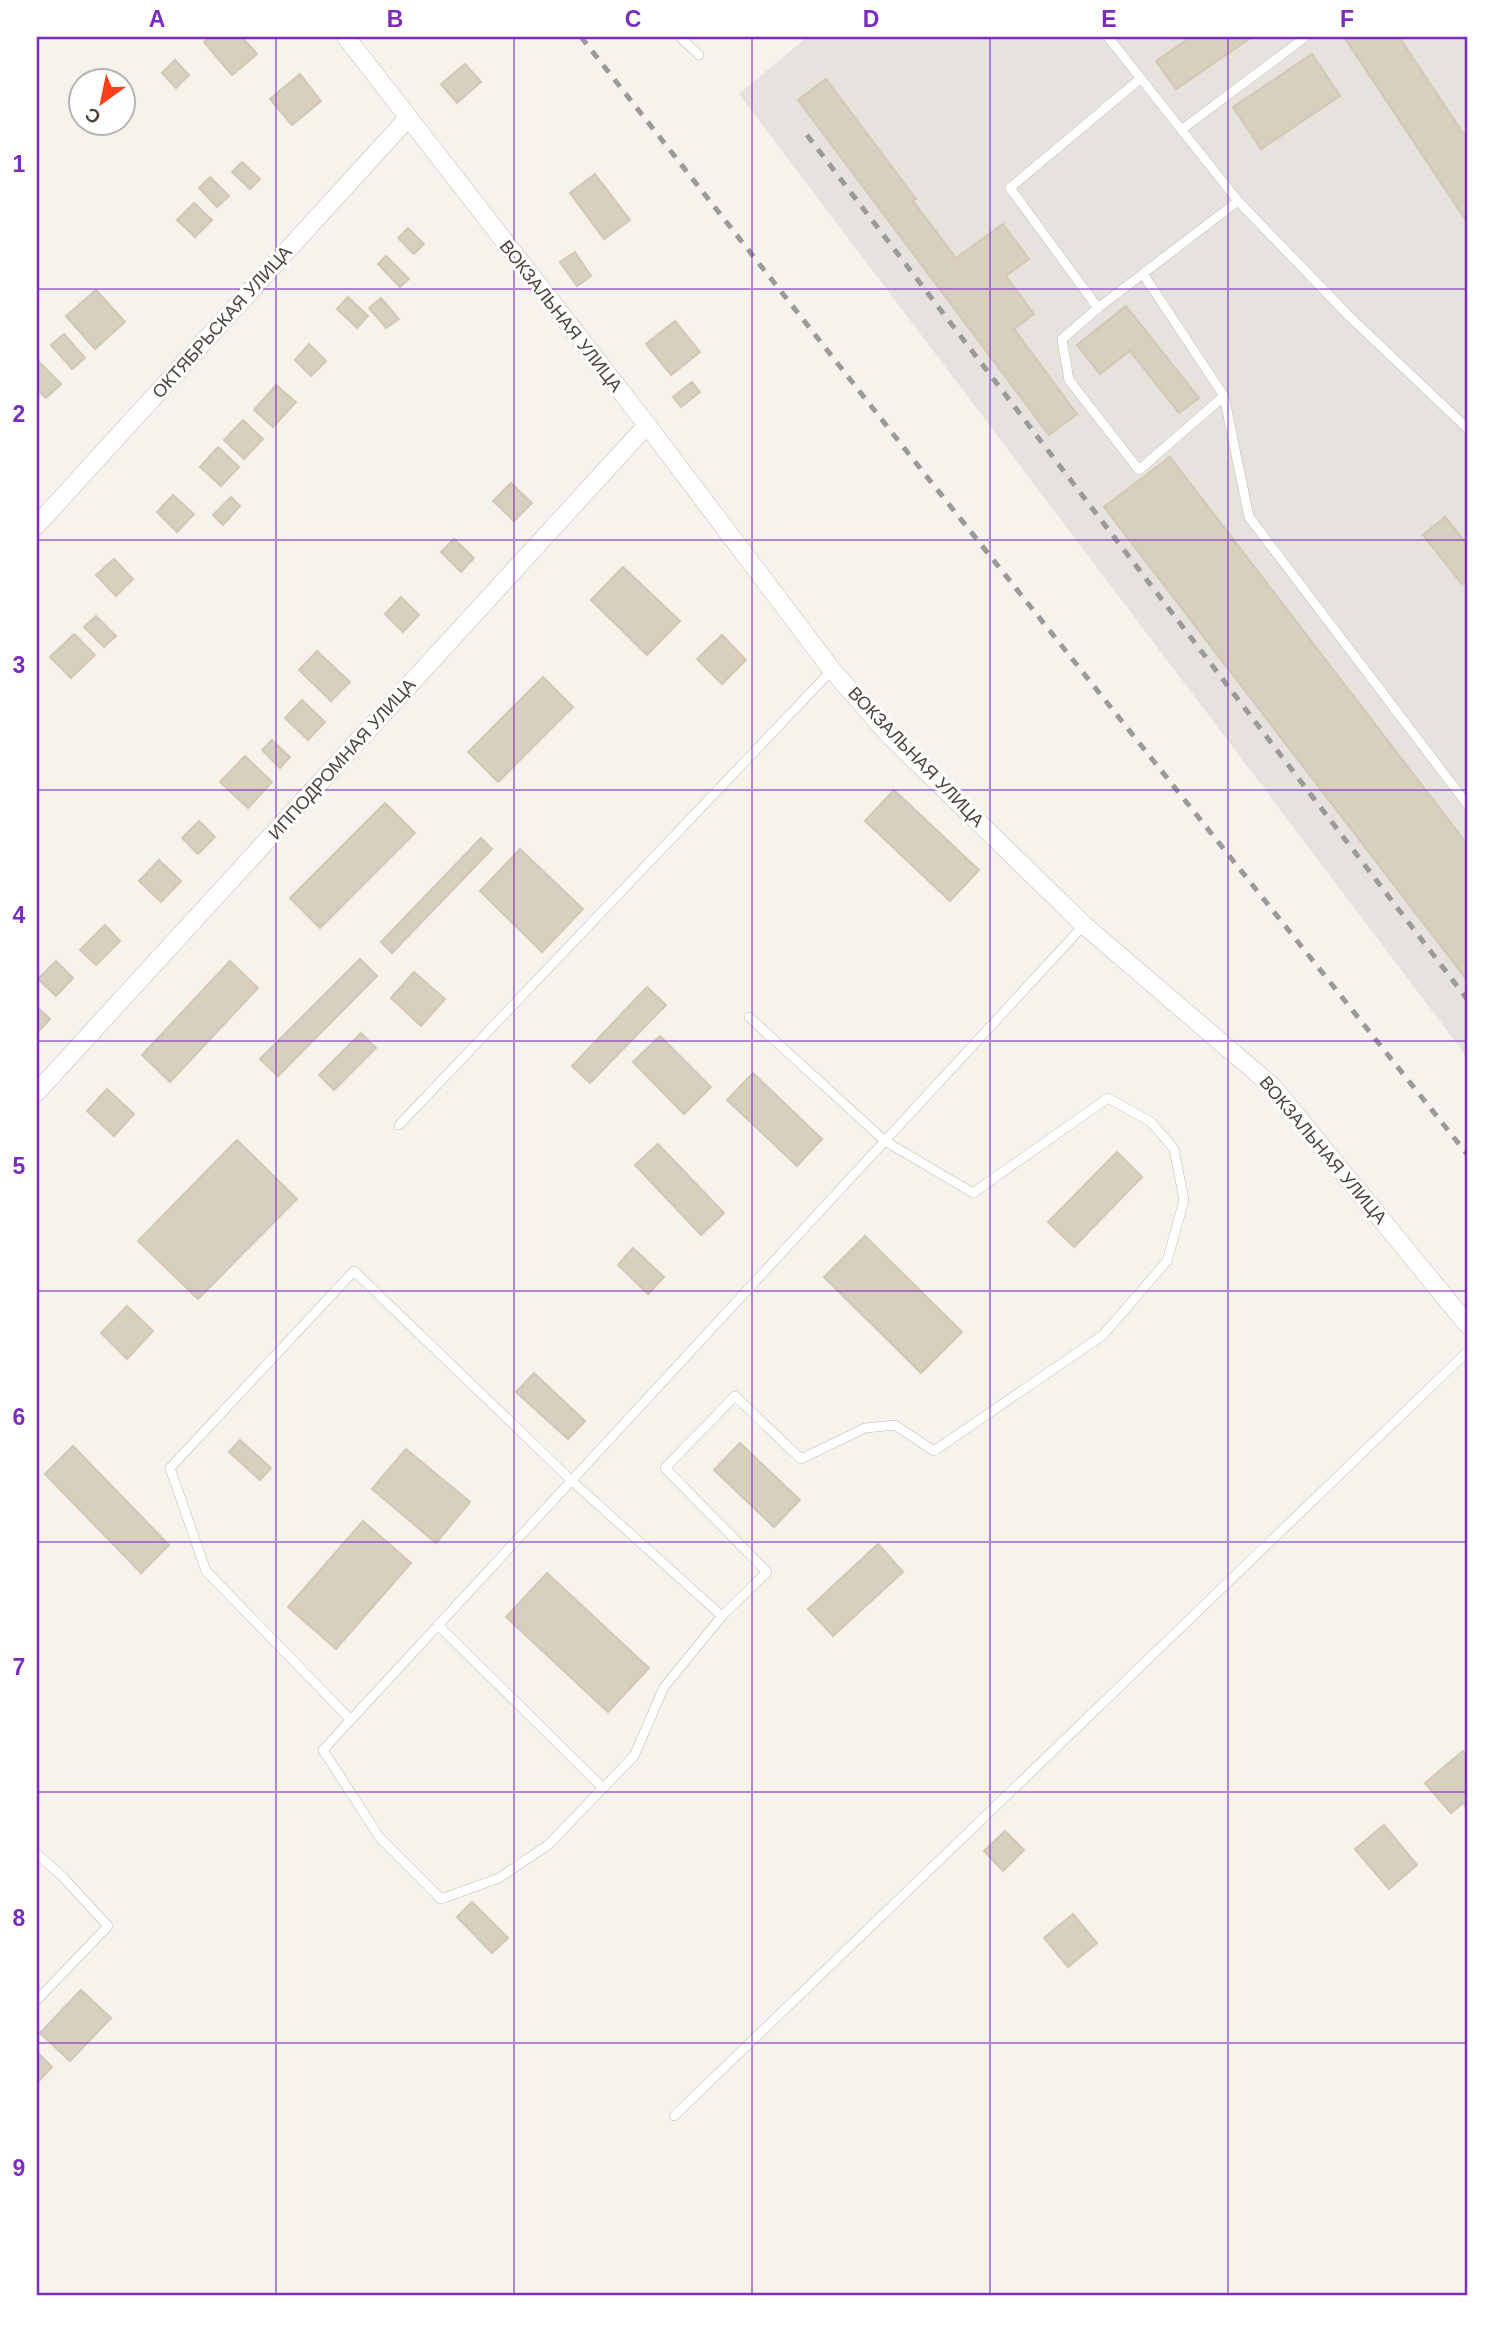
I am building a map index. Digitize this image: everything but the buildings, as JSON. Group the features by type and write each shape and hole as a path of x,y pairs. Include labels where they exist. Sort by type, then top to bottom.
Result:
{"street":[{"name":"ВОКЗАЛЬНАЯ УЛИЦА","path":"346,37 647,425 832,670 891,737 1084,925 1272,1086 1467,1324"},
{"name":"ОКТЯБРЬСКАЯ УЛИЦА","path":"37,525 407,119"},
{"name":"ИППОДРОМНАЯ УЛИЦА","path":"37,1092 647,425"}],"lane":[{"path":"680,37 699,55"},
{"path":"1108,37 1238,201 1350,317 1467,428"},
{"path":"1181,130 1303,39 1301,37"},
{"path":"1098,308 1010,188 1140,79"},
{"path":"1224,396 1139,470 1069,380 1062,339 1098,308 1238,201"},
{"path":"1143,274 1224,396 1249,517 1467,804"},
{"path":"400,1125 832,670"},
{"path":"749,1017 886,1141 973,1193 1108,1098 1151,1122 1174,1149 1184,1200 1167,1261 1103,1335 934,1451 895,1425 865,1428 801,1459 735,1396 665,1468 767,1572 722,1616 664,1687 634,1756 548,1845 499,1878 441,1899 380,1838 323,1750 886,1141 1084,925"},
{"path":"351,1720 206,1571 170,1468 354,1271 572,1481 722,1616"},
{"path":"674,2116 1467,1352"},
{"path":"439,1625 602,1787"},
{"path":"37,1854 62,1876 108,1926 37,2000"}],"shaded area":[{"path":"807,37 1467,37 1467,1057 739,94"}],"railway":[{"path":"581,37 908,453 1467,1154"},
{"path":"807,135 1467,999"}]}
